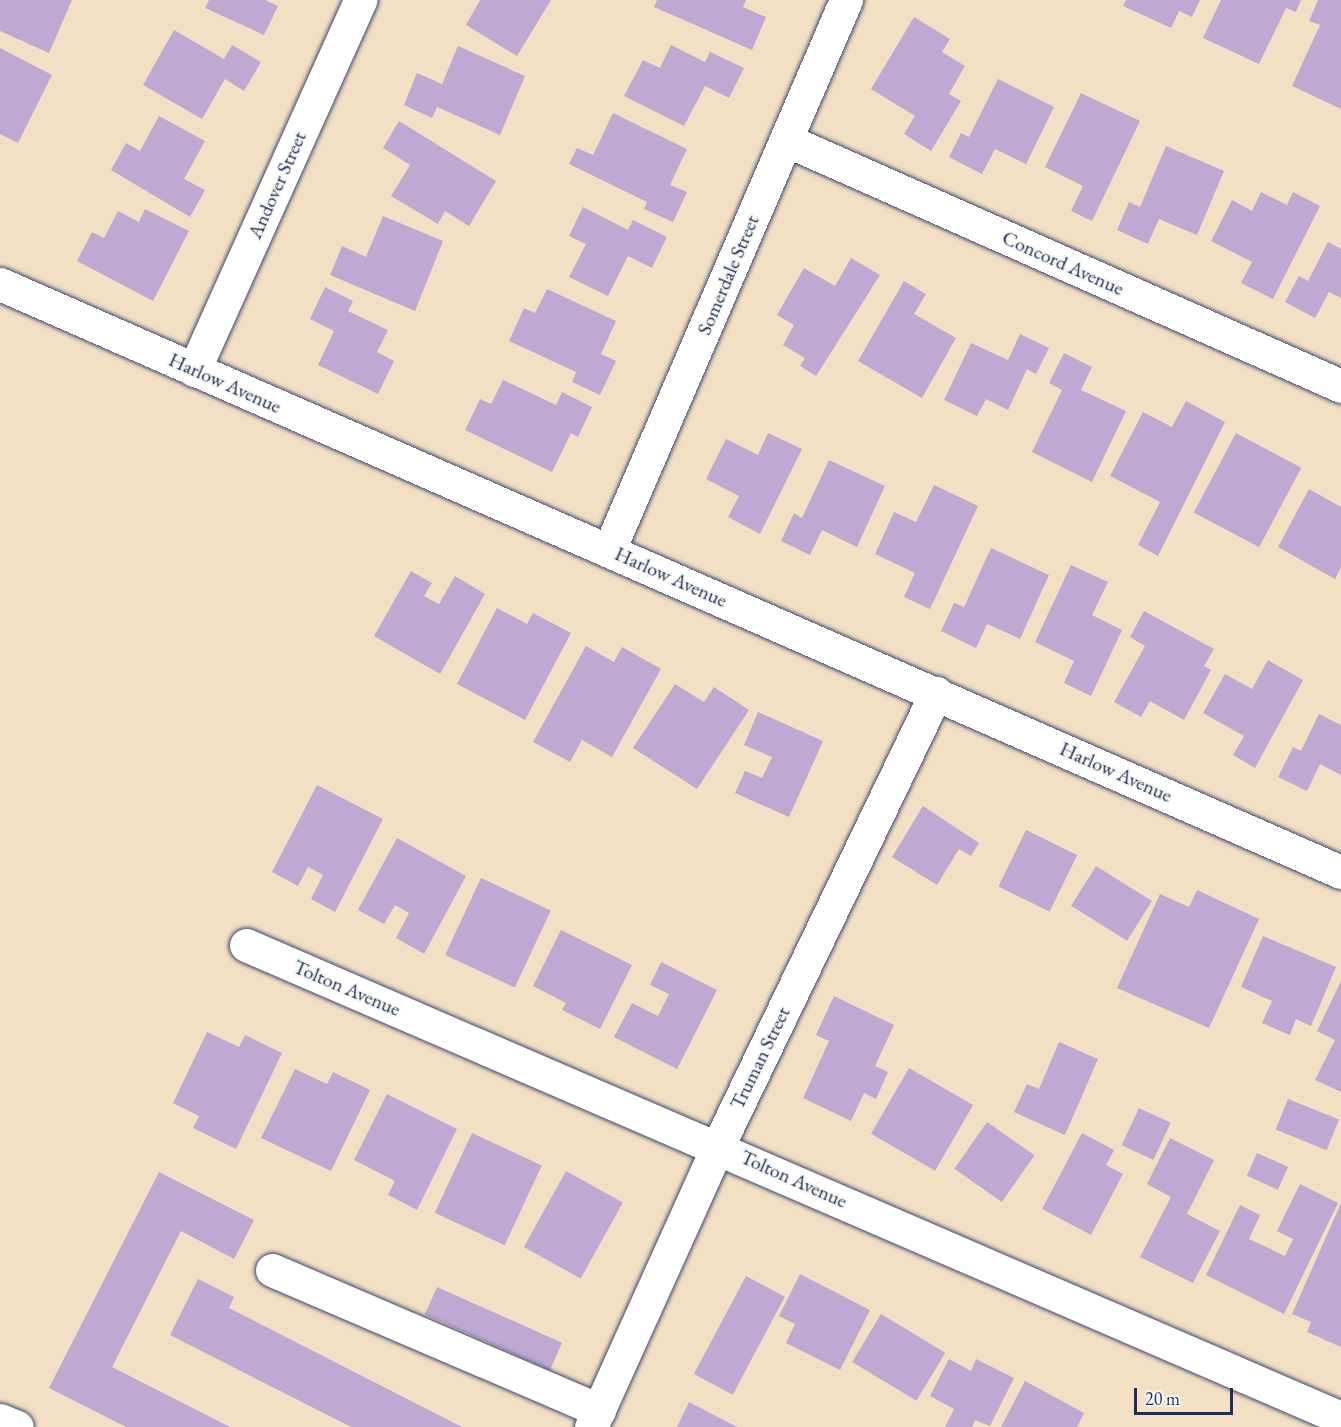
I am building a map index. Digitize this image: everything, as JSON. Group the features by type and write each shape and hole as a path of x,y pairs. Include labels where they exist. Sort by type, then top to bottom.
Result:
{"street":[{"name":"Andover Street","path":"194,369 360,0"},
{"name":"Somerdale Street","path":"609,550 846,0"},
{"name":"Concord Avenue","path":"786,140 1341,386"},
{"name":"Harlow Avenue","path":"0,284 1341,872"},
{"name":"Truman Street","path":"595,1419 718,1146 936,693"},
{"name":"Tolton Avenue","path":"246,945 718,1146 1341,1418"},
{"path":"272,1270 595,1419"},
{"path":"0,1420 16,1427"}],"building":[{"path":"0,0 72,0 49,53 0,31"},
{"path":"209,0 265,0 278,6 264,35 205,8"},
{"path":"480,0 551,0 517,56 466,25"},
{"path":"657,0 746,0 743,7 766,17 752,50 654,7"},
{"path":"1126,0 1200,0 1192,17 1179,11 1171,28 1123,6"},
{"path":"1221,0 1301,0 1296,12 1286,8 1259,64 1203,38"},
{"path":"1318,0 1341,0 1341,109 1292,86 1320,25 1309,21"},
{"path":"914,17 950,39 942,52 965,66 949,94 961,101 931,151 904,134 915,116 871,89"},
{"path":"174,30 224,59 232,45 261,62 244,91 225,79 202,119 143,85"},
{"path":"671,45 705,62 710,52 744,68 729,98 705,86 684,126 624,96 643,60 660,68"},
{"path":"458,46 525,76 500,135 437,107 432,118 404,105 417,73 442,84"},
{"path":"0,48 52,75 18,143 0,134"},
{"path":"998,79 1054,107 1026,164 995,149 982,174 949,157 961,133 969,137"},
{"path":"1081,93 1140,121 1092,221 1071,211 1083,186 1045,167"},
{"path":"613,113 687,149 670,185 687,192 673,222 644,209 647,202 569,164 577,148 593,155"},
{"path":"159,116 205,141 184,179 205,190 190,217 111,170 126,143 140,151"},
{"path":"399,121 496,181 469,226 445,211 438,224 391,196 410,165 383,148"},
{"path":"1166,146 1224,171 1197,235 1159,219 1148,244 1117,230 1129,202 1140,207"},
{"path":"1261,192 1287,205 1293,192 1320,206 1273,299 1241,283 1252,262 1211,241 1232,200 1252,211"},
{"path":"583,207 628,230 633,220 667,237 652,268 628,256 608,296 569,277 586,244 569,236"},
{"path":"145,209 189,231 153,301 77,261 92,232 104,238 118,211 139,222"},
{"path":"383,216 443,241 415,311 330,275 342,246 366,257"},
{"path":"1328,242 1341,249 1341,298 1329,292 1315,318 1285,302 1299,276 1308,281"},
{"path":"851,258 880,275 816,376 800,366 805,358 783,345 794,325 777,315 804,268 835,286"},
{"path":"904,281 926,294 914,314 956,338 922,398 858,361"},
{"path":"325,287 353,301 348,311 388,330 377,352 394,361 378,394 318,365 334,331 310,319"},
{"path":"547,289 616,321 601,354 616,361 600,395 572,382 576,372 509,341 524,308 535,313"},
{"path":"1020,334 1049,348 1036,374 1027,369 1008,410 986,399 977,416 944,400 971,343 1008,360"},
{"path":"1064,353 1092,367 1081,390 1126,411 1092,482 1032,452 1062,390 1049,383"},
{"path":"503,380 556,405 562,392 592,407 578,437 571,433 552,472 465,430 480,399 491,404"},
{"path":"1186,401 1225,422 1158,556 1138,545 1160,502 1110,476 1143,412 1172,427"},
{"path":"768,433 802,449 760,534 728,517 739,496 706,479 726,439 758,455"},
{"path":"1236,433 1301,468 1259,547 1194,512"},
{"path":"829,460 885,486 857,547 822,530 810,555 781,541 794,513 802,518"},
{"path":"934,485 978,506 930,609 904,597 915,573 875,554 894,512 916,522"},
{"path":"1309,489 1341,507 1341,567 1335,579 1278,547"},
{"path":"991,548 1049,575 1020,639 987,624 976,648 941,631 954,603 964,607"},
{"path":"1071,565 1108,582 1092,615 1122,630 1091,696 1064,683 1074,661 1035,642"},
{"path":"411,571 432,583 424,596 439,604 455,576 485,594 440,674 374,636"},
{"path":"497,608 527,624 533,613 571,633 525,720 457,684"},
{"path":"1144,611 1214,649 1204,666 1211,670 1184,720 1150,701 1141,717 1114,702 1145,646 1130,637"},
{"path":"586,646 614,662 622,647 661,669 612,757 582,740 570,762 533,742"},
{"path":"1268,660 1303,680 1255,768 1233,755 1244,736 1203,713 1225,674 1252,689"},
{"path":"675,684 704,702 714,687 749,710 697,789 633,748"},
{"path":"758,712 823,741 789,817 735,793 745,771 762,778 772,757 744,745"},
{"path":"1319,714 1341,725 1341,775 1320,764 1307,791 1278,777 1293,747 1301,751"},
{"path":"317,785 383,819 335,912 311,899 323,875 308,867 298,886 272,872"},
{"path":"923,806 979,843 971,856 959,849 937,885 892,857"},
{"path":"1026,830 1077,855 1050,912 998,887"},
{"path":"397,838 466,876 424,954 396,938 409,913 395,905 384,924 358,910"},
{"path":"1096,866 1152,901 1127,941 1071,906"},
{"path":"481,878 551,911 515,988 445,955"},
{"path":"1197,890 1259,919 1209,1028 1117,988 1160,894 1189,907"},
{"path":"561,930 632,965 600,1029 562,1010 566,1003 533,986"},
{"path":"1263,936 1336,967 1311,1026 1296,1019 1290,1035 1262,1023 1272,1001 1241,987"},
{"path":"661,962 717,990 677,1069 614,1037 632,1003 658,1016 669,994 650,985"},
{"path":"1341,981 1341,1092 1315,1080 1335,1040 1317,1031"},
{"path":"834,996 894,1025 875,1066 888,1072 876,1099 864,1093 851,1121 803,1098 829,1041 816,1035"},
{"path":"207,1032 239,1047 245,1035 282,1053 236,1149 193,1128 199,1116 173,1103"},
{"path":"1059,1042 1098,1059 1065,1135 1014,1112 1027,1084 1039,1089"},
{"path":"909,1068 973,1105 935,1171 871,1134"},
{"path":"295,1069 327,1084 333,1072 370,1090 331,1171 261,1138"},
{"path":"387,1094 457,1129 417,1210 388,1195 395,1181 354,1160"},
{"path":"1288,1099 1339,1120 1327,1150 1276,1130"},
{"path":"1139,1108 1171,1123 1153,1160 1122,1145"},
{"path":"987,1122 1035,1155 1002,1202 954,1169"},
{"path":"472,1133 542,1166 505,1245 435,1213"},
{"path":"1082,1133 1114,1150 1106,1165 1123,1174 1091,1235 1042,1209"},
{"path":"1170,1138 1214,1160 1187,1214 1220,1231 1193,1283 1140,1257 1171,1197 1147,1184"},
{"path":"1257,1153 1288,1167 1278,1190 1247,1176"},
{"path":"566,1171 623,1203 581,1279 524,1247"},
{"path":"159,1172 254,1220 234,1259 181,1231 112,1367 230,1427 126,1427 49,1388"},
{"path":"1300,1184 1338,1203 1284,1314 1206,1275 1240,1205 1260,1215 1249,1239 1285,1256 1293,1239 1277,1231"},
{"path":"1341,1203 1341,1347 1307,1332 1311,1322 1292,1314"},
{"path":"800,1274 870,1310 840,1370 786,1343 795,1324 779,1316"},
{"path":"746,1276 785,1297 733,1395 694,1374"},
{"path":"198,1279 234,1297 229,1308 462,1427 351,1427 170,1335"},
{"path":"437,1287 562,1343 550,1370 425,1314"},
{"path":"881,1314 945,1353 916,1401 852,1362"},
{"path":"949,1359 971,1371 976,1359 1014,1378 990,1426 975,1420 972,1427 945,1427 954,1409 930,1396"},
{"path":"1025,1381 1084,1413 1077,1427 1001,1427"},
{"path":"689,1402 737,1427 677,1427"}]}
